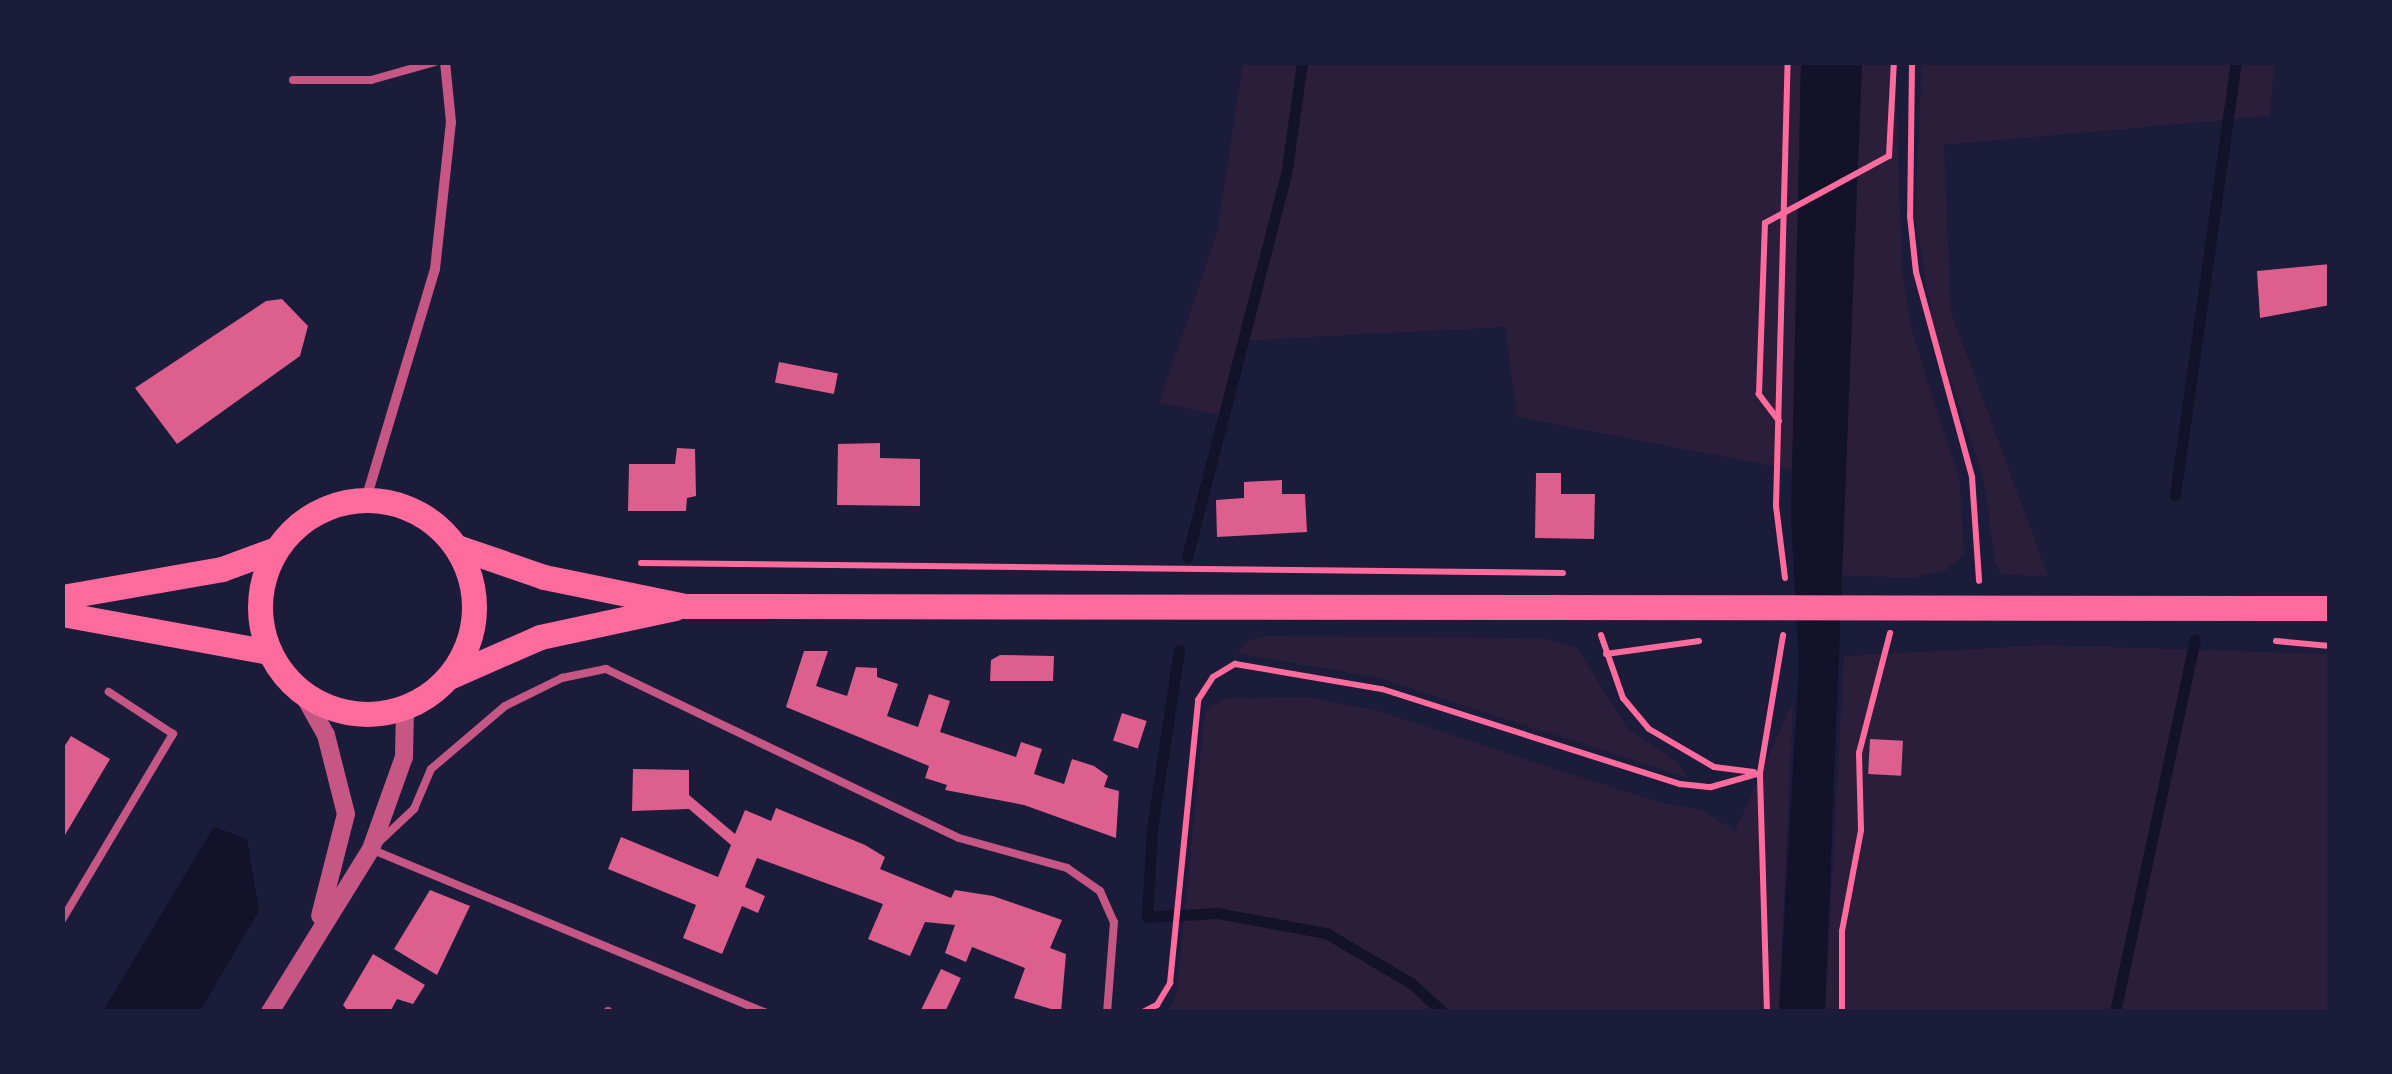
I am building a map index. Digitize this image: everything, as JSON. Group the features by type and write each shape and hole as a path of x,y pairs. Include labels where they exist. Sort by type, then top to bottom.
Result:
{"main road":[{"path":"62,597 222,569 276,549 314,512 366,499 417,512 457,547 544,577 685,606 2330,608"},
{"path":"449,677 467,647 474,613 471,579 457,547"},
{"path":"276,549 259,600 269,652 303,694 352,714 406,708 449,677 540,637 685,606"},
{"path":"62,614 269,652"}],"street":[{"path":"366,499 435,269 452,122 445,62"},
{"path":"303,694 326,735 346,814 314,936"},
{"path":"270,1012 314,936 372,850 404,758 406,708"}],"lane":[{"path":"293,80 371,80 435,62"},
{"path":"764,1012 372,850 414,808 431,769 504,706 562,678 606,668 959,838 1067,868 1100,890 1114,922 1107,1012"},
{"path":"62,920 172,734 109,692"}],"path":[{"path":"1788,62 1780,422 1759,394 1765,223 1888,156 1894,62"},
{"path":"1912,62 1910,216 1916,272 1972,478 1979,582"},
{"path":"630,563 1572,574"},
{"path":"1842,1012 1842,930 1860,830 1860,753 1885,609"},
{"path":"1710,640 1606,654 1622,698 1648,729 1714,767 1760,773"},
{"path":"1143,1012 1157,1006 1170,983 1198,700 1214,677 1235,664 1382,689 1680,784 1711,787 1760,773"},
{"path":"1760,773 1767,1012"}],"shaded area":[{"path":"1243,63 1801,63 1793,470 1517,417 1505,327 1239,341 1219,415 1159,403 1217,233"},
{"path":"1801,63 1862,63 1825,1011 1779,1012 1799,665 1791,516"},
{"path":"1862,63 1895,63 1902,268 1912,332 1960,481 1964,554 1946,570 1913,578 1839,575"},
{"path":"1922,63 2274,63 2270,116 1944,145 1951,312 2048,576 2002,575 1995,563 1983,477 1934,331 1915,216"},
{"path":"1267,636 1541,638 1577,648 1627,728 1677,762 1688,778 1379,678 1237,653 1249,640"},
{"path":"2048,645 2329,654 2329,1011 1825,1012 1844,656"},
{"path":"1307,697 1375,710 1658,802 1702,810 1735,831 1793,702 1779,1011 1167,1012 1176,995 1205,711 1226,698"},
{"path":"214,827 247,839 259,911 200,1011 103,1011"}],"building":[{"path":"2330,264 2330,305 2260,318 2257,271"},
{"path":"282,299 308,326 300,356 177,444 135,388 266,301"},
{"path":"779,362 838,373 834,394 775,383"},
{"path":"880,443 880,458 920,459 920,506 837,505 838,444"},
{"path":"677,448 695,449 696,496 687,498 686,511 628,511 629,464 675,464"},
{"path":"1536,473 1561,473 1561,494 1595,494 1594,539 1535,538"},
{"path":"1282,480 1282,494 1305,494 1307,532 1217,537 1216,500 1244,498 1244,482"},
{"path":"804,651 828,651 816,686 847,696 856,667 877,668 877,677 898,684 887,716 918,727 929,694 950,701 940,732 1016,757 1021,742 1042,749 1034,774 1064,784 1072,759 1094,766 1108,776 1104,787 1119,791 1116,838 1024,805 945,790 947,785 925,778 929,766 786,707"},
{"path":"1000,655 1054,656 1053,681 990,681 991,660"},
{"path":"1122,713 1147,721 1138,749 1113,741"},
{"path":"71,736 110,759 62,840 62,750"},
{"path":"1870,739 1903,741 1901,776 1868,774"},
{"path":"633,769 689,770 689,795 735,834 745,810 771,821 776,808 865,845 885,857 880,869 951,898 955,890 993,896 1062,920 1050,948 1066,954 1061,1012 1014,998 1025,968 972,947 966,962 945,953 955,925 925,922 910,956 868,939 883,904 757,858 745,887 765,896 758,913 742,906 722,954 683,938 696,905 608,869 621,837 718,877 731,845 689,809 632,811"},
{"path":"430,890 470,906 437,975 394,949"},
{"path":"373,954 425,985 413,1004 397,999 390,1012 349,1012 343,1005"},
{"path":"941,969 961,978 945,1012 920,1012"}],"waterway":[{"path":"1187,557 1286,175 1302,62"},
{"path":"2175,495 2236,62"},
{"path":"2115,1012 2195,639"},
{"path":"1179,650 1152,828 1147,917 1217,913 1326,933 1411,983 1443,1012"}]}
